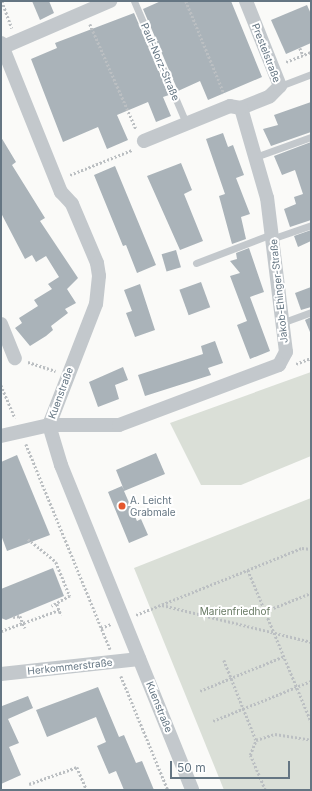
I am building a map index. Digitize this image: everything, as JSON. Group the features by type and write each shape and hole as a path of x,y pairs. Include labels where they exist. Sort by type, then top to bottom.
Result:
{"street":[{"name":"Prestelstraße","path":"235,107 270,96 280,86 246,1"},
{"path":"2,46 107,2"},
{"name":"Kuenstraße","path":"2,46 57,181 72,204 99,276 96,304 50,425 61,465 192,790"},
{"path":"144,141 186,124 235,107"},
{"name":"Jakob-Ehinger-Straße","path":"1,436 20,430 50,425 119,425 279,365 286,352 284,322 273,236 258,156 235,107"},
{"path":"1,324 15,358"},
{"name":"Herkommerstraße","path":"1,674 140,659"}],"lane":[{"name":"Paul-Norz-Straße","path":"134,1 186,124"},
{"path":"280,86 311,74"},
{"path":"258,156 311,137"},
{"path":"196,263 273,236 311,225"},
{"path":"284,322 311,312"}],"path":[{"path":"2,1 17,40"},
{"path":"186,1 235,107"},
{"path":"57,181 141,146 144,141 85,11"},
{"path":"300,48 303,55"},
{"path":"272,67 311,52"},
{"path":"15,358 68,375"},
{"path":"1,385 168,790"},
{"path":"28,540 56,562 70,596 52,606"},
{"path":"151,609 302,548 311,549"},
{"path":"248,570 311,721"},
{"path":"266,611 311,593"},
{"path":"57,604 61,615"},
{"path":"162,605 311,642"},
{"path":"1,631 60,610"},
{"path":"13,617 20,616 25,628"},
{"path":"200,691 284,656"},
{"path":"224,660 256,740 250,755 264,790"},
{"path":"213,721 311,681"},
{"path":"256,740 275,734 311,740"},
{"path":"29,784 76,767 87,790"}],"green space":[{"path":"311,372 311,456 241,485 201,485 170,423"},
{"name":"Marienfriedhof","path":"311,498 311,790 224,790 134,568"}],"building":[{"path":"32,1 49,1 54,13 40,20"},
{"path":"161,1 231,1 262,77 208,100 200,81 178,91 143,9"},
{"path":"307,5 311,14 311,43 286,54 271,20"},
{"path":"134,13 169,95 163,97 171,116 156,122 148,102 117,115 128,140 107,149 98,127 63,142 31,59 57,48 55,43"},
{"path":"311,102 311,132 271,146 263,129 278,125 274,115"},
{"path":"223,133 228,147 233,145 244,175 236,178 250,214 241,217 246,239 232,244 219,196 225,194 206,139"},
{"path":"1,137 16,162 12,165 45,218 40,221 78,278 67,289 76,303 65,309 68,313 51,326 53,330 30,346 15,328 22,323 19,318 38,306 34,300 52,289 48,284 59,277 46,256 36,262 32,255 25,259 1,213"},
{"path":"311,142 311,220 290,227 284,209 296,204 294,197 303,194 295,170 282,175 274,156"},
{"path":"181,163 192,190 184,194 203,241 180,250 147,176"},
{"path":"115,166 156,265 137,273 126,245 123,246 94,175"},
{"path":"311,230 311,241 298,247 294,236"},
{"path":"249,248 264,292 250,297 270,351 250,359 237,325 247,321 230,276 240,273 230,261 237,259 236,253"},
{"path":"176,250 181,267 167,271 162,254"},
{"path":"201,282 210,307 189,315 179,290"},
{"path":"140,284 155,330 135,337 126,313 132,311 124,290"},
{"path":"311,287 311,307 301,310 295,293"},
{"path":"311,317 311,332 310,332 305,320"},
{"path":"215,341 223,363 208,368 211,375 145,396 138,375 203,354 201,346"},
{"path":"123,367 128,380 115,385 119,399 98,407 89,382"},
{"path":"156,453 165,474 124,491 137,521 141,519 148,535 129,543 108,492 122,486 124,490 116,470"},
{"path":"17,455 50,535 7,551 1,535 1,462"},
{"path":"53,568 64,596 6,620 1,618 1,589"},
{"path":"98,687 119,737 124,735 136,763 142,761 154,790 124,790 116,771 109,774 97,746 106,742 96,717 47,737 36,710"},
{"path":"28,696 33,708 8,719 19,743 9,747 21,775 1,784 1,703 2,706"}],"place":[{"name":"A. Leicht Grabmale","path":"122,506"}]}
